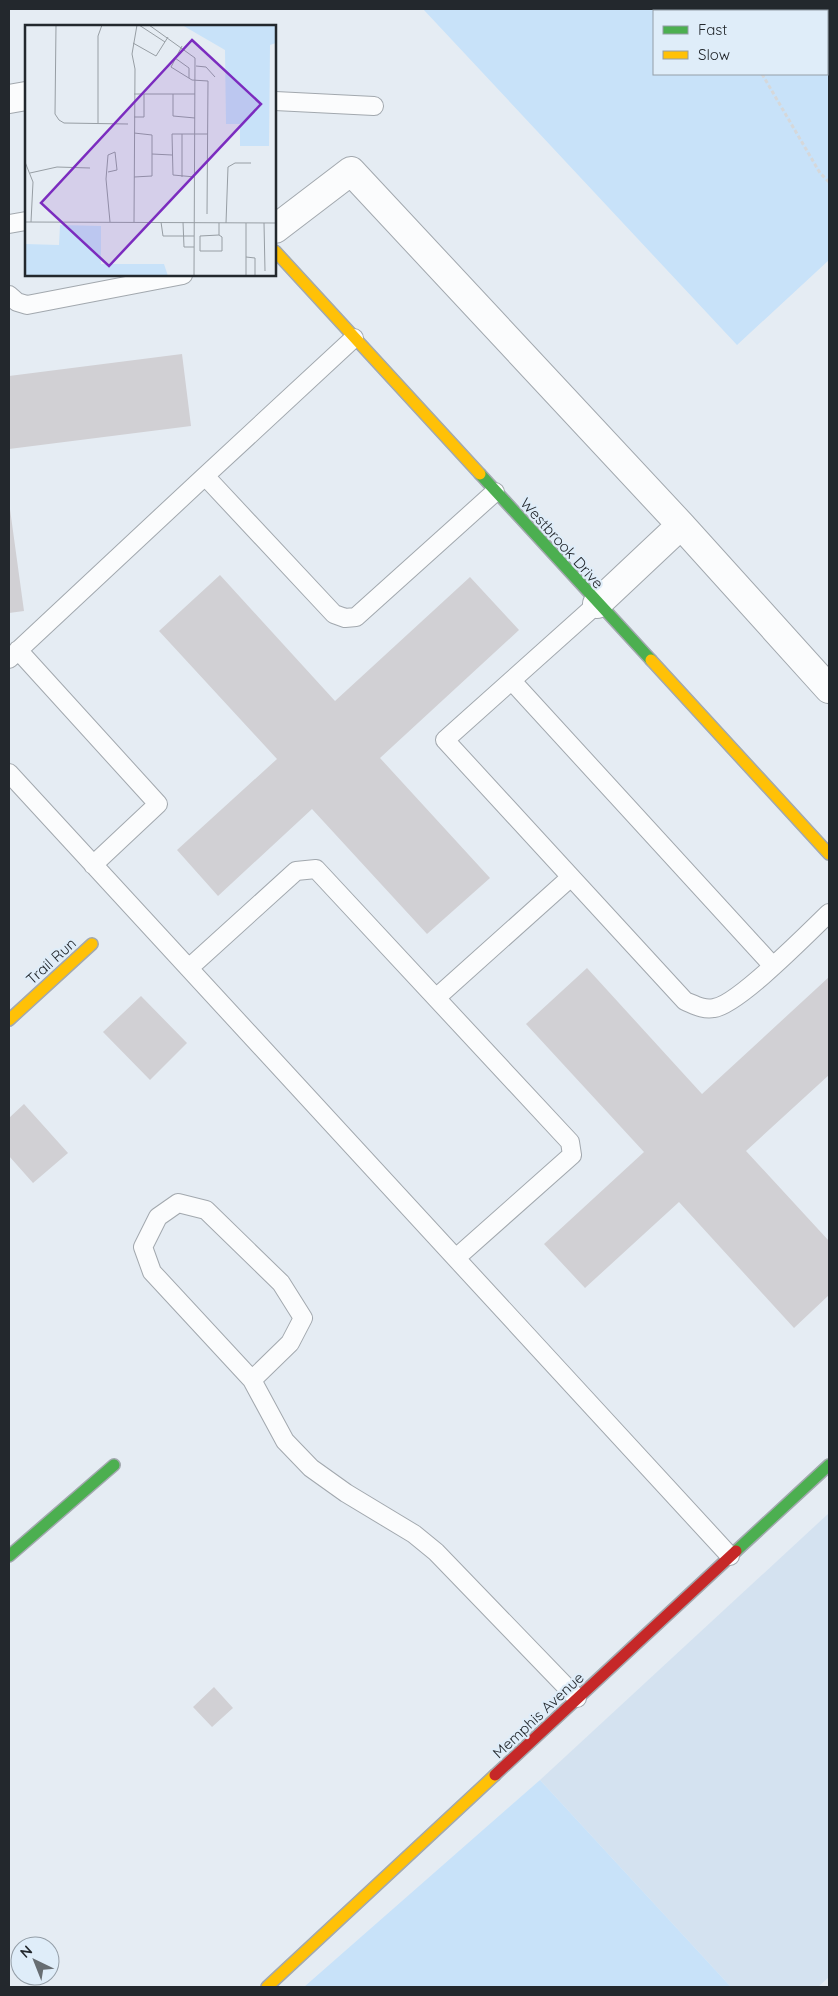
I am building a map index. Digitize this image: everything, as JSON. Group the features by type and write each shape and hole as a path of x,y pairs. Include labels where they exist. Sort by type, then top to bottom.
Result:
{"street":[{"path":"9,99 25,96"},
{"path":"276,228 351,171 681,525 829,689"},
{"name":"Westbrook Drive","path":"276,252 829,854"},
{"path":"598,604 681,525"},
{"name":"Trail Run","path":"9,1020 92,944"},
{"path":"9,1556 114,1465"},
{"name":"Memphis Avenue","path":"267,1987 829,1465"}],"lane":[{"path":"276,101 374,106"},
{"path":"9,224 25,221"},
{"path":"9,295 17,302 27,305 178,276"},
{"path":"93,864 158,804 13,655 354,338"},
{"path":"205,476 334,614 345,618 356,617 495,492"},
{"path":"598,604 445,740 685,1000 701,1008 714,1008 727,1004 772,966 829,913"},
{"path":"512,681 772,966"},
{"path":"9,773 730,1556"},
{"path":"189,968 296,872 316,869 570,1142 572,1155 456,1258"},
{"path":"436,998 571,877"},
{"path":"252,1380 290,1343 303,1318 281,1282 206,1210 178,1203 158,1217 143,1247 152,1272 252,1380 285,1441 311,1468 346,1493 414,1534 436,1552 577,1698"}],"path":[{"path":"763,75 820,173 829,182"}],"shaded area":[{"path":"423,9 829,9 829,260 737,345"},
{"path":"829,1513 829,1977 818,1987 731,1987 540,1780"},
{"path":"540,1780 731,1987 304,1987"}],"building":[{"path":"182,354 191,426 9,449 9,376"},
{"path":"9,502 24,611 9,613"},
{"path":"220,575 335,701 470,577 519,630 380,758 490,878 427,934 312,809 218,896 177,850 277,759 159,631"},
{"path":"587,968 702,1094 829,977 829,1075 746,1151 829,1241 829,1295 794,1328 679,1202 585,1288 544,1244 644,1152 526,1024"},
{"path":"141,996 187,1043 150,1080 103,1032"},
{"path":"24,1104 68,1153 33,1183 9,1156 9,1118"},
{"path":"214,1687 233,1708 212,1727 193,1707"}],"traffic: fast":[{"path":"480,474 651,660"},
{"path":"9,1556 114,1465"},
{"path":"736,1551 829,1465"}],"traffic: slow":[{"path":"276,252 480,474"},
{"path":"651,660 829,854"},
{"path":"9,1020 92,944"},
{"path":"267,1987 495,1775"}],"traffic: jam":[{"path":"495,1775 736,1551"}]}
